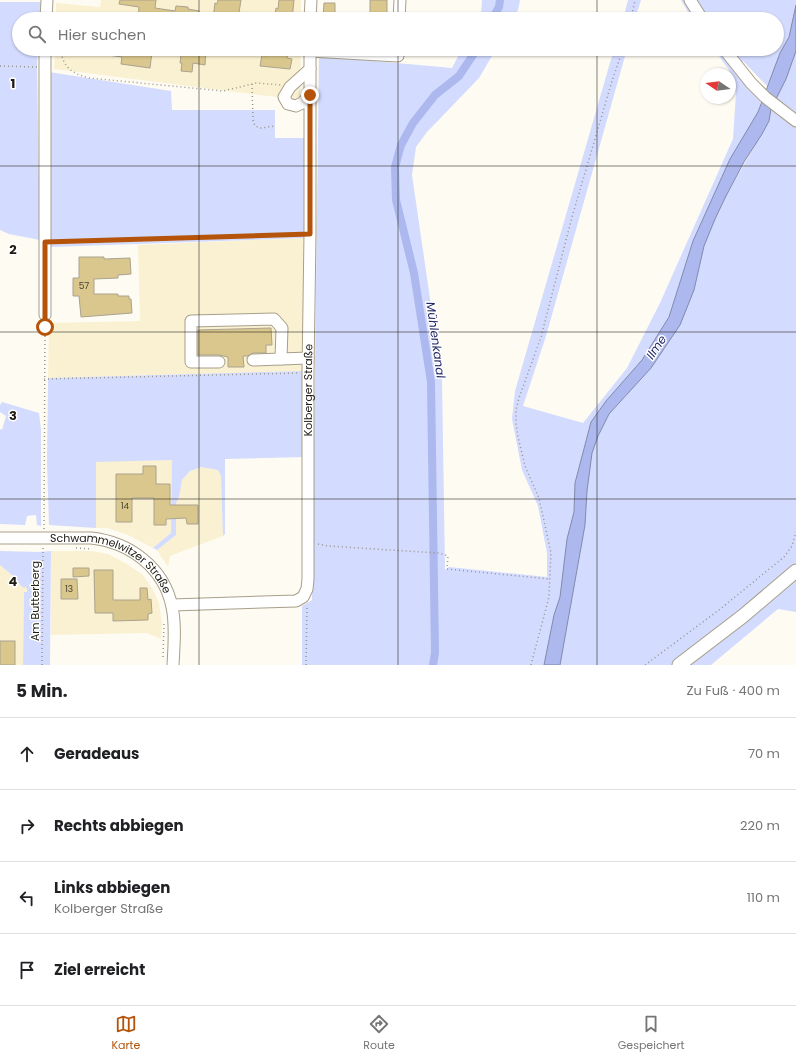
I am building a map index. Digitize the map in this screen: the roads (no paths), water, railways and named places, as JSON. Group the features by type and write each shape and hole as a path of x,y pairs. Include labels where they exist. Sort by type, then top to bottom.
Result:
{"main road":[{"path":"680,665 743,616 796,571"}],"street":[{"path":"46,0 46,12"},
{"path":"310,0 310,12"},
{"path":"399,12 400,0"},
{"path":"690,0 698,12"},
{"path":"45,56 45,315"},
{"name":"Kolberger Straße","path":"172,605 296,602 304,597 307,589 310,56"},
{"path":"730,56 766,97 795,120"},
{"path":"310,69 290,87 284,97 288,104 296,106 302,103 310,95"},
{"path":"219,362 191,362 191,322 274,319 282,328 281,359"},
{"path":"253,360 308,358"},
{"name":"Schwammelwitzer Straße","path":"0,538 43,533 96,538 125,546 148,562 156,572 168,593 172,605 174,620 173,665"}],"water":[{"name":"Ilme","path":"796,5 796,51 786,79 771,109 769,121 744,162 715,219 704,246 694,290 680,325 651,368 609,414 598,436 592,453 587,491 585,525 560,665 544,665 554,615 560,597 567,539 574,512 575,483 591,422 606,401 642,360 669,317 693,241 730,159 758,112 779,56 784,56 784,46 789,37"}],"waterway":[{"name":"Mühlenkanal","path":"496,12 499,7 500,0"},
{"name":"Mühlenkanal","path":"433,665 435,653 431,382 414,273 396,200 395,167 401,145 413,123 435,95 459,76 472,56"}]}
